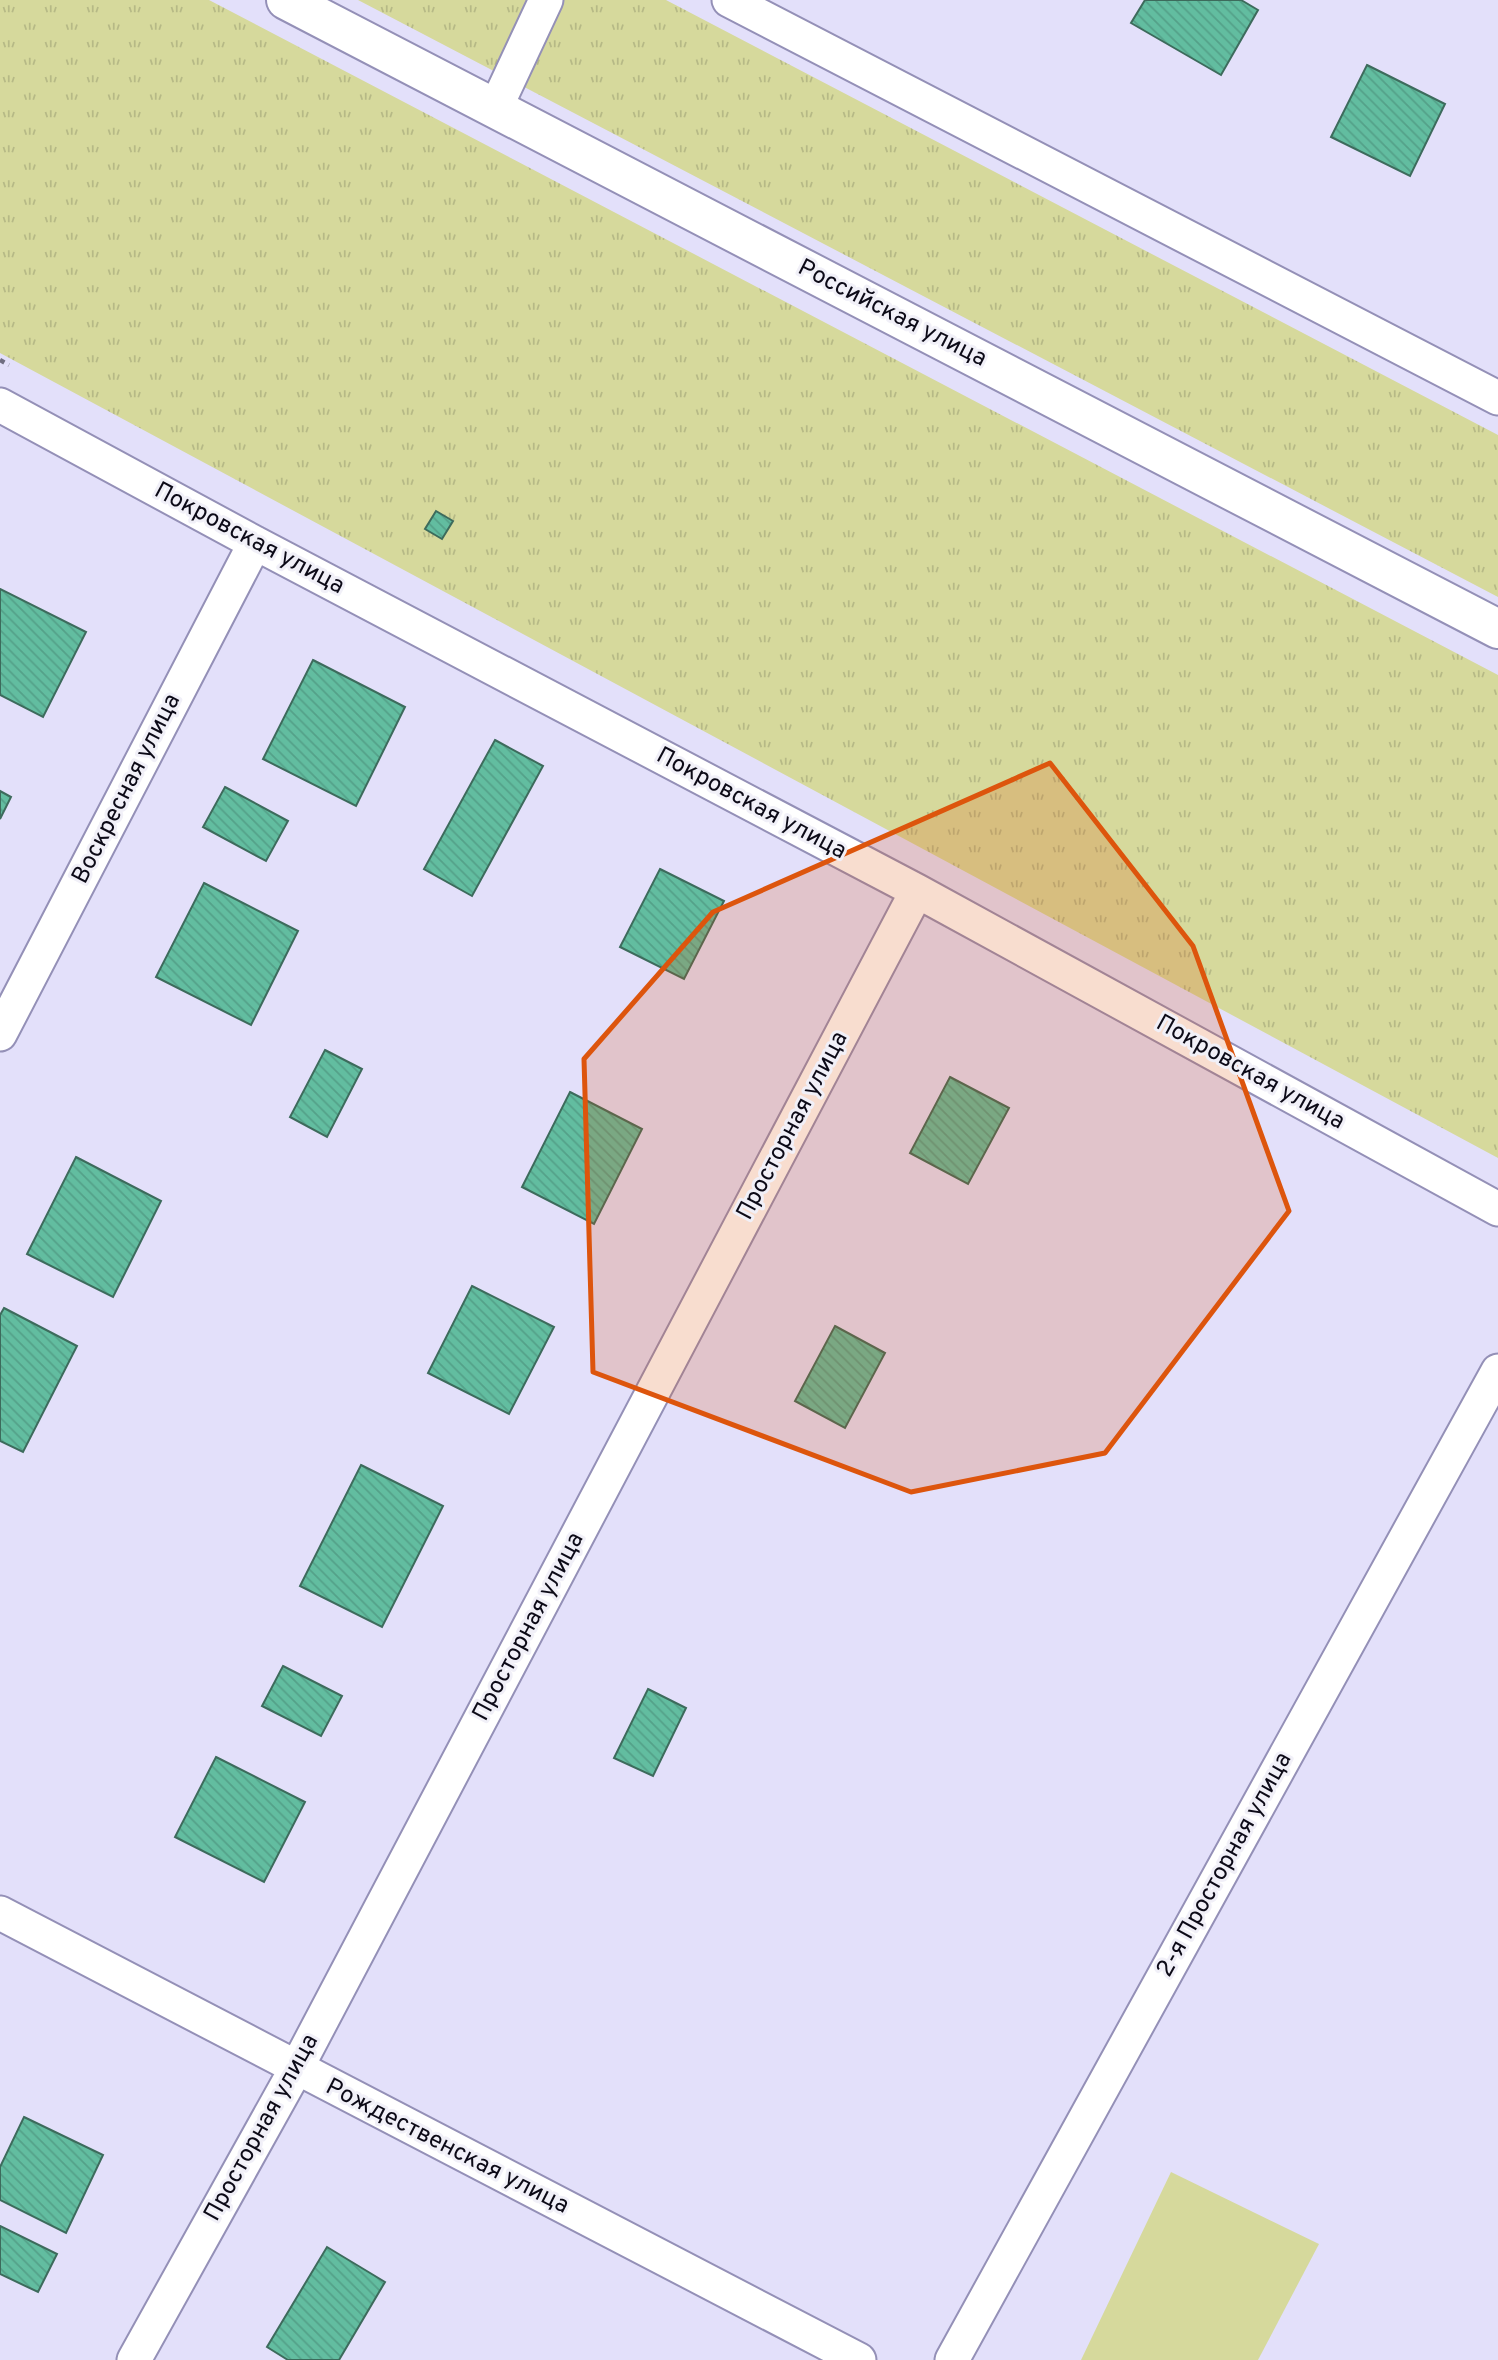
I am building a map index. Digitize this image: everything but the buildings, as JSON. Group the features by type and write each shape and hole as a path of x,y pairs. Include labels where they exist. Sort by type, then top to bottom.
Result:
{"main road":[{"name":"Российская улица","path":"286,0 1498,629"}],"street":[{"path":"495,108 546,0"},
{"path":"729,0 1498,398"},
{"name":"Покровская улица","path":"0,405 255,543 917,891 1498,1209"},
{"name":"Воскресная улица","path":"0,1034 255,543"},
{"name":"Просторная улица","path":"134,2360 296,2069 917,891"},
{"name":"2-я Просторная улица","path":"952,2360 1498,1371"},
{"name":"Рождественская улица","path":"0,1913 859,2360"}],"highlighted area":[{"path":"1050,763 1193,946 1289,1211 1105,1453 911,1492 593,1372 584,1059 713,912"}],"green space":[{"path":"0,0 209,0 1498,675 1498,1158 0,353"},
{"path":"358,0 666,0 1498,435 1498,597"},
{"path":"1171,2172 1319,2244 1258,2360 1081,2360"}]}
